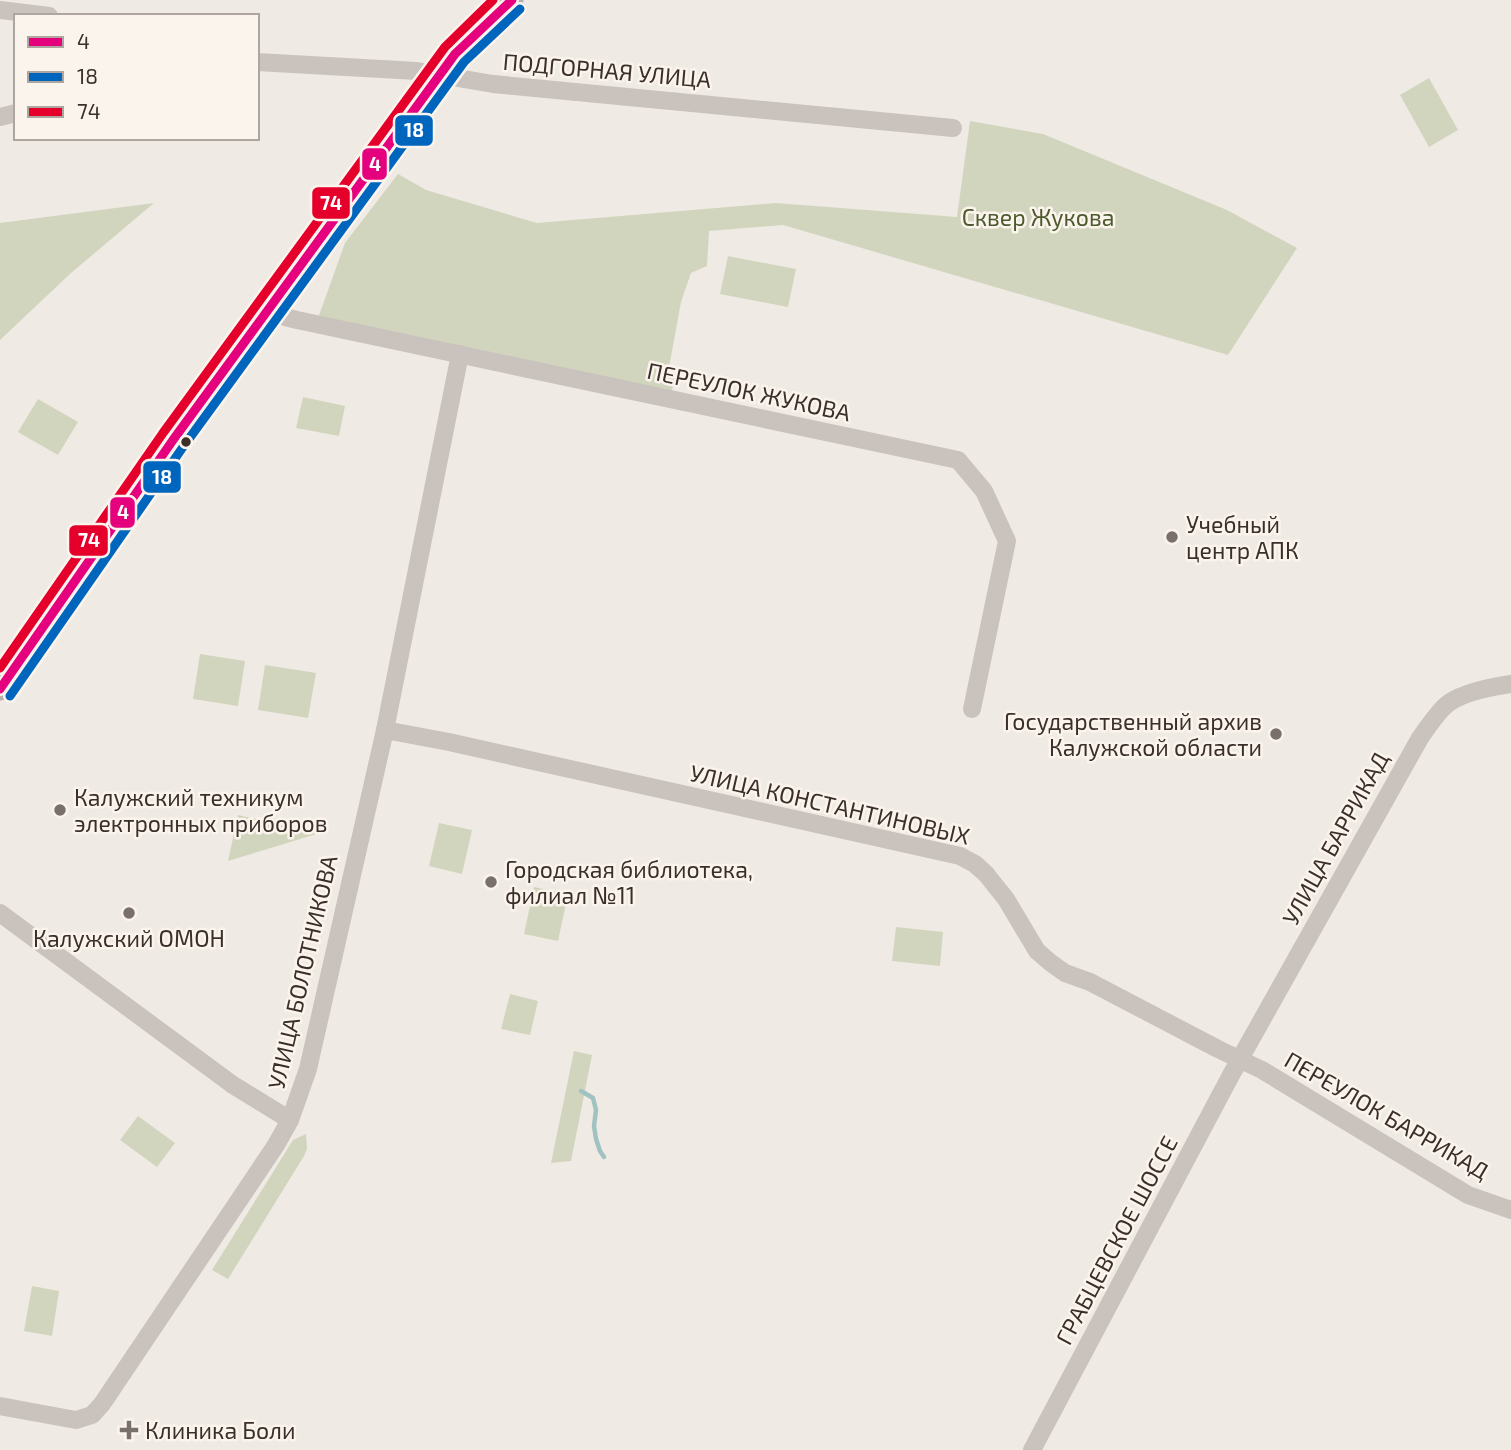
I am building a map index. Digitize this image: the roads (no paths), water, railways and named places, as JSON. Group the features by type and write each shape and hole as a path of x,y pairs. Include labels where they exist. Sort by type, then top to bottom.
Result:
{"main road":[{"path":"0,689 165,452 455,54 512,0"}],"street":[{"path":"0,10 33,14"},
{"name":"ПОДГОРНАЯ УЛИЦА","path":"259,62 338,65 440,75 493,84 953,128"},
{"name":"ПЕРЕУЛОК ЖУКОВА","path":"271,308 285,317 297,320 958,460 984,491 1007,541 972,709"},
{"name":"УЛИЦА БОЛОТНИКОВА","path":"0,1406 76,1420 92,1415 171,1303 276,1145 290,1119 308,1069 385,730 460,354"},
{"name":"УЛИЦА БАРРИКАД","path":"1239,1059 1420,738 1445,706 1467,695 1511,684"},
{"name":"УЛИЦА КОНСТАНТИНОВЫХ","path":"385,730 960,856 986,874 1006,899 1037,951 1051,963 1065,973 1090,982 1239,1059"},
{"path":"0,913 233,1085 290,1119"},
{"name":"ПЕРЕУЛОК БАРРИКАД","path":"1239,1059 1262,1070 1468,1195 1511,1210"},
{"name":"ГРАБЦЕВСКОЕ ШОССЕ","path":"1031,1448 1056,1406 1239,1059"}],"waterway":[{"path":"581,1091 593,1098 596,1110 596,1139 604,1157"}],"place":[{"name":"Учебный центр АПК","path":"1172,537"},
{"name":"Государственный архив Калужской области","path":"1276,734"},
{"name":"Калужский техникум электронных приборов","path":"60,810"},
{"name":"Городская библиотека, филиал №11","path":"491,882"},
{"name":"Калужский ОМОН","path":"129,913"},
{"name":"Клиника Боли","path":"129,1430"}],"park label":[{"name":"Сквер Жукова","path":"1038,217"}]}
